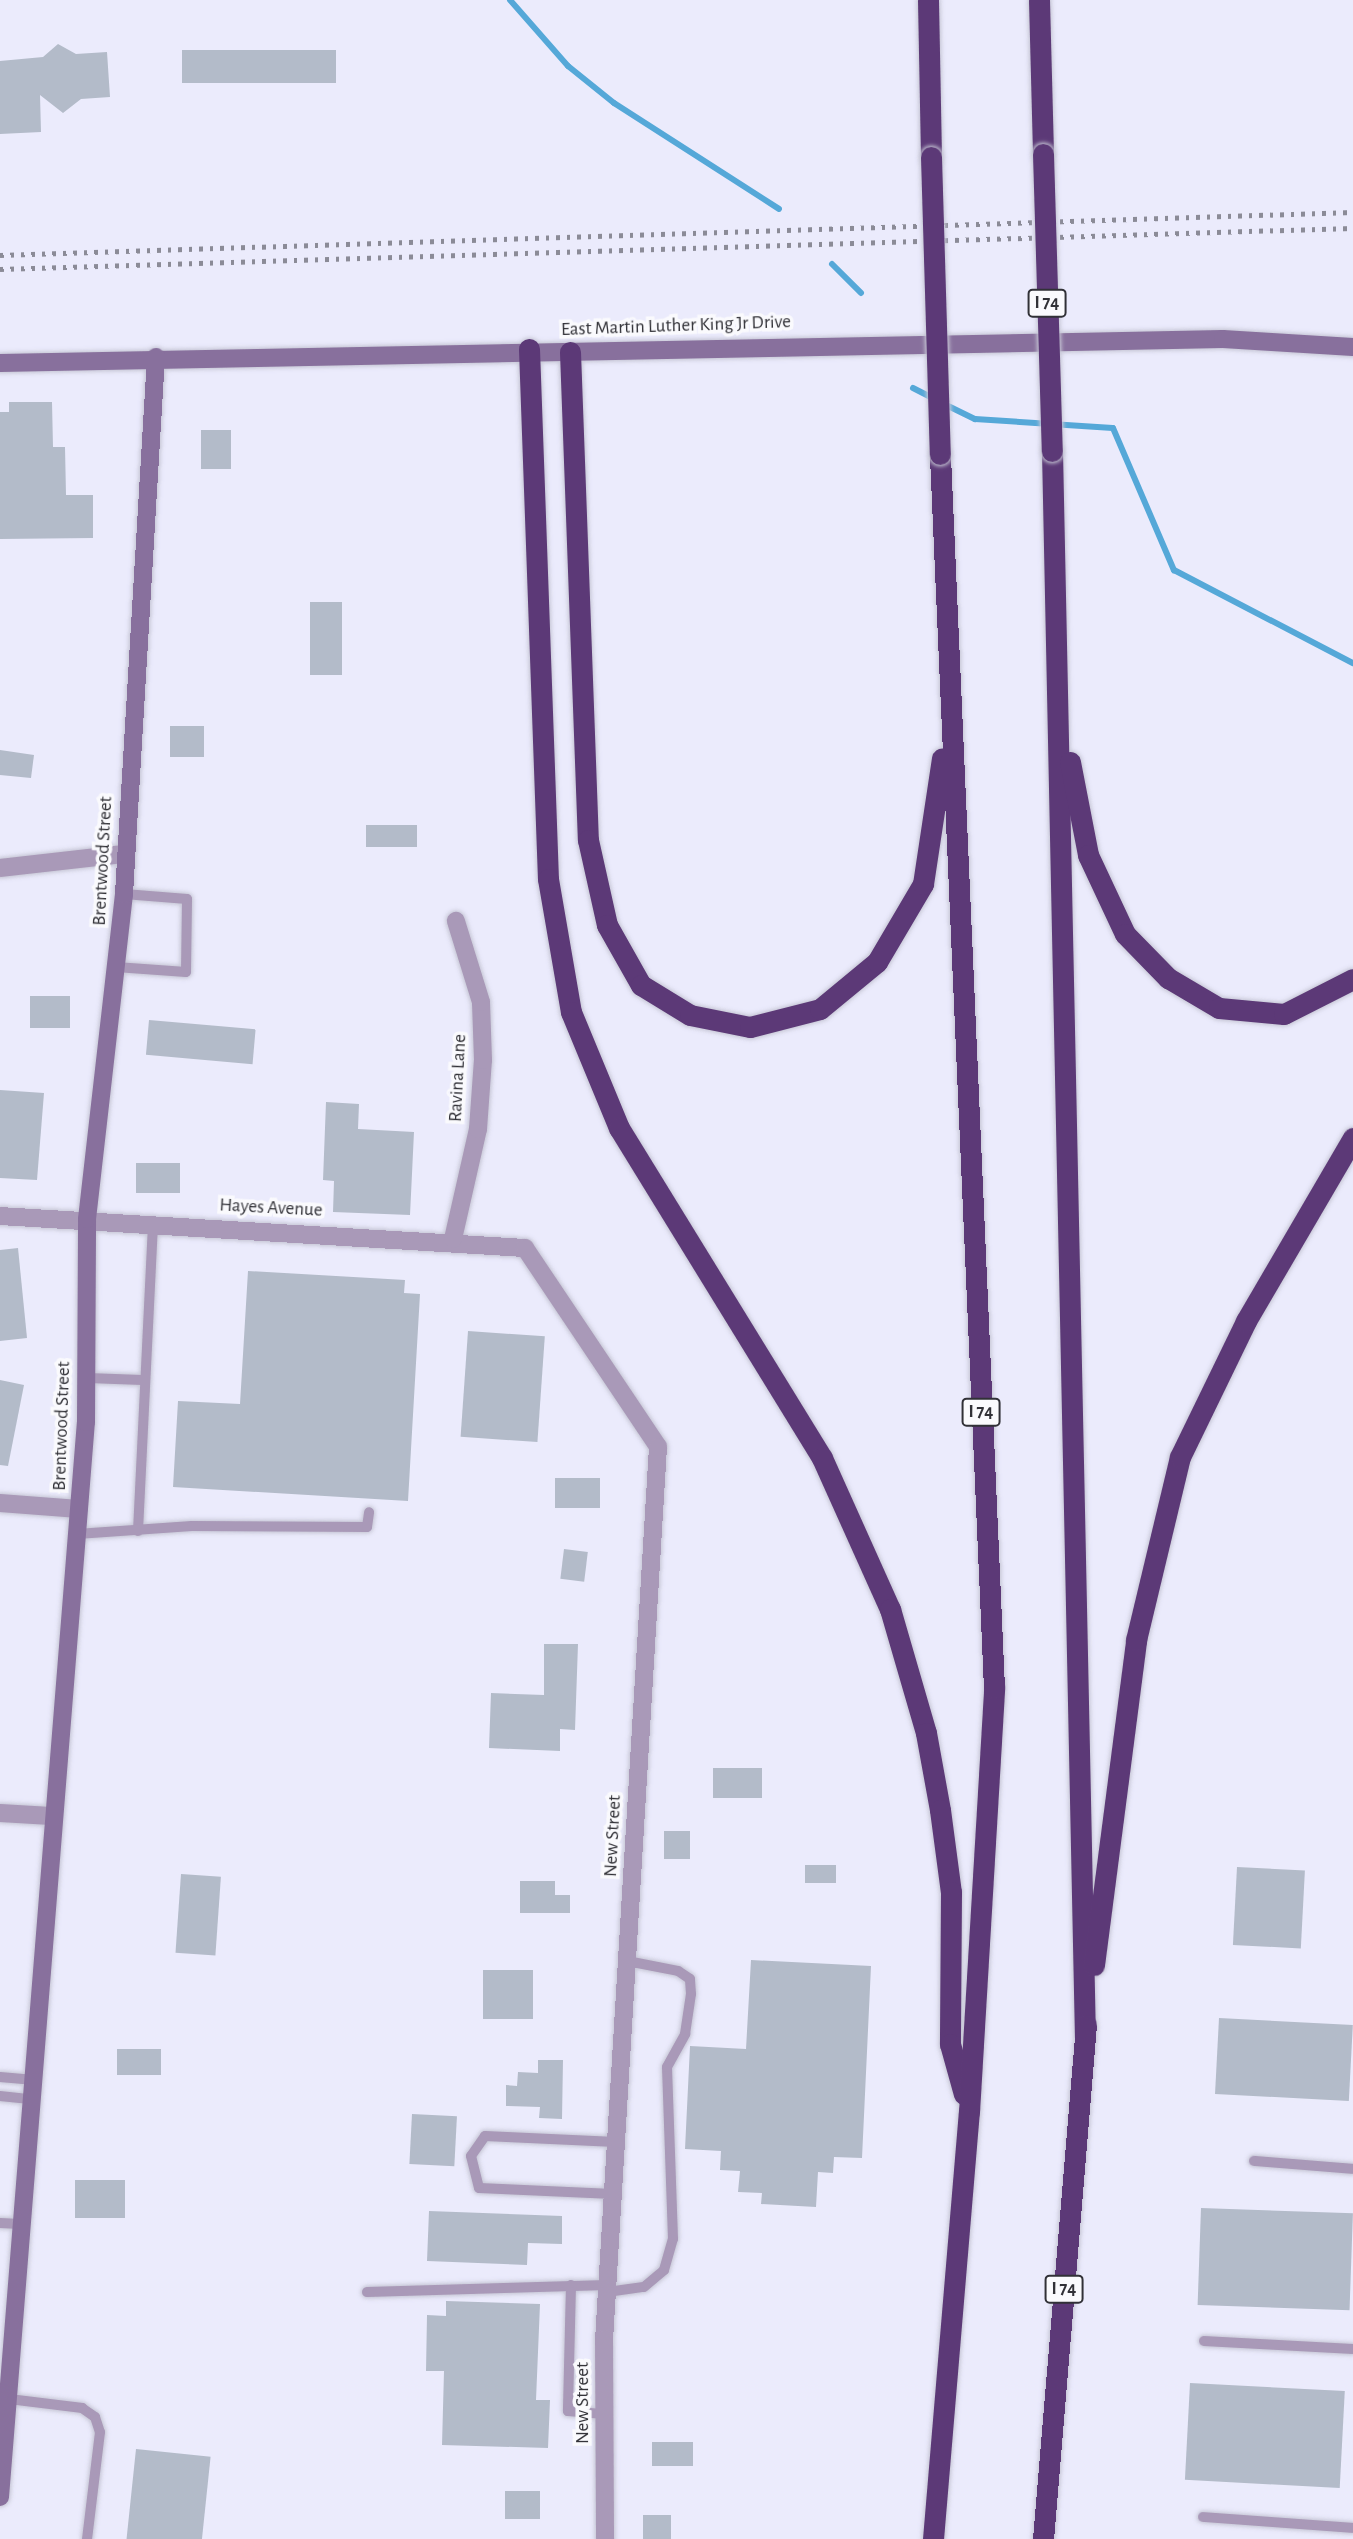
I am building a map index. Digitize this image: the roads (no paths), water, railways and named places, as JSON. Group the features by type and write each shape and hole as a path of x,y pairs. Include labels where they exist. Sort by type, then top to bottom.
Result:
{"highway":[{"name":"I 74","path":"928,0 949,710 994,1688 969,2112 933,2539"},
{"name":"I 74","path":"1039,0 1059,703 1085,2038 1043,2539"},
{"path":"528,349 548,879 571,1013 619,1128 822,1458 890,1609 926,1733 940,1810 951,1892 950,2044 969,2112"},
{"path":"570,352 588,840 607,925 641,985 690,1015 750,1027 820,1009 877,962 923,884 949,710"},
{"path":"1059,703 1088,855 1125,934 1168,978 1219,1008 1284,1013 1353,979"},
{"path":"1085,2038 1136,1640 1180,1457 1247,1321 1353,1138"}],"main road":[{"name":"East Martin Luther King Jr Drive","path":"0,363 528,349 570,352 1223,339 1353,347"},
{"name":"Brentwood Street","path":"0,2497 4,2399 32,2080 51,1816 79,1509 86,1378 88,1219 124,894 123,854 156,357"}],"street":[{"path":"0,868 123,854"},
{"name":"Ravina Lane","path":"453,1239 478,1129 483,1060 481,1002 456,921"},
{"name":"Hayes Avenue","path":"0,1216 453,1239"},
{"name":"New Street","path":"453,1239 525,1248 658,1447 607,2289 605,2539"},
{"path":"0,1503 79,1509"},
{"path":"0,1813 51,1816"}],"lane":[{"path":"116,967 186,972 187,899 124,894"},
{"path":"138,1531 153,1222"},
{"path":"86,1378 144,1380"},
{"path":"77,1534 367,1527 369,1511"},
{"path":"368,2292 571,2285 607,2289 652,2284 667,2260 673,2239 667,2067 685,2034 691,1994 690,1979 678,1971 627,1961"},
{"path":"0,2077 32,2080"},
{"path":"0,2096 30,2099"},
{"path":"613,2194 478,2188 471,2155 485,2136 616,2142"},
{"path":"1254,2161 1353,2169"},
{"path":"0,2223 20,2224"},
{"path":"571,2285 564,2395 568,2411 604,2414"},
{"path":"1204,2341 1353,2349"},
{"path":"4,2399 82,2408 94,2417 100,2432 87,2539"},
{"path":"1203,2517 1353,2528"}],"waterway":[{"path":"510,0 568,66 614,103 779,209"},
{"path":"832,264 861,293"},
{"path":"913,388 933,398"},
{"path":"942,403 975,419 1113,428 1174,570 1353,663"}],"railway":[{"path":"0,255 1353,212"},
{"path":"0,269 1353,228"}]}
